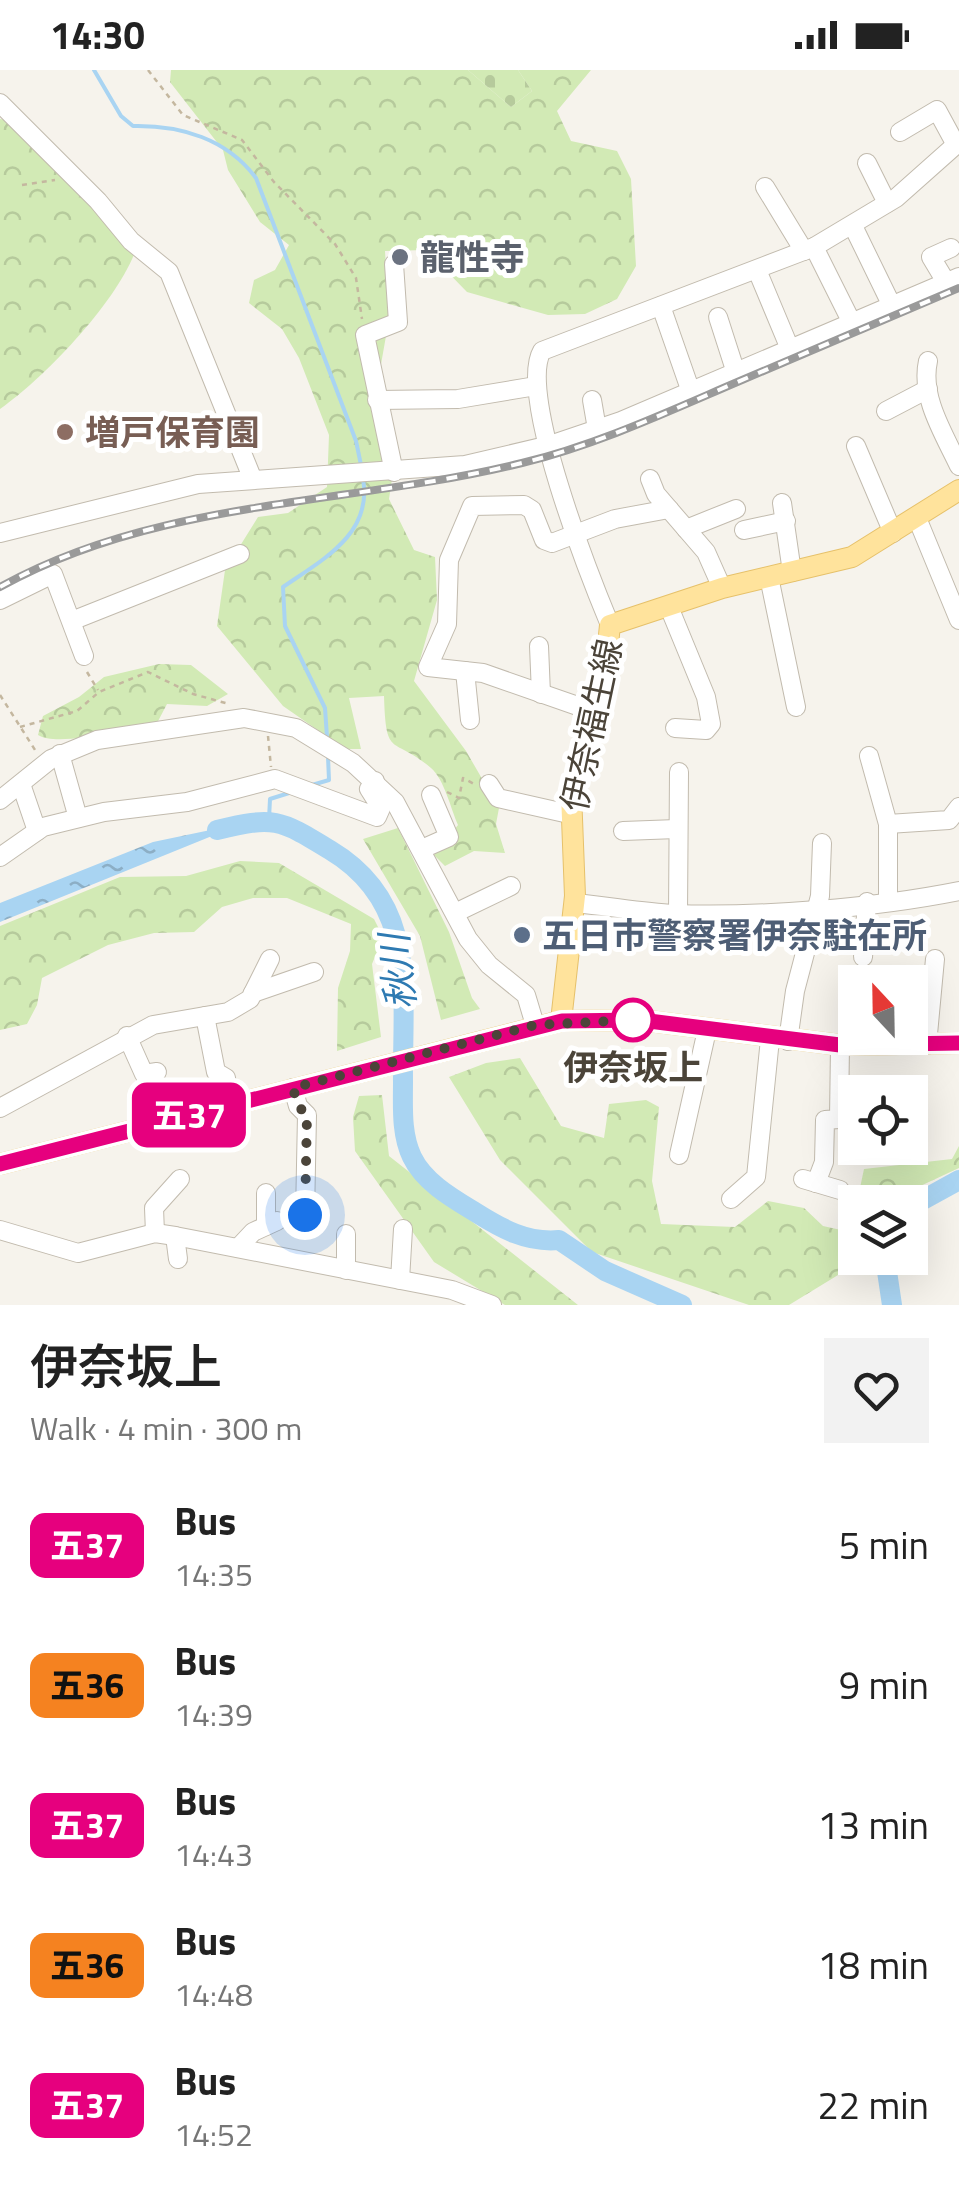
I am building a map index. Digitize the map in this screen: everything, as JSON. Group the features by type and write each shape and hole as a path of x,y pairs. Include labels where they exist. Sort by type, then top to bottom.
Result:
{"main road":[{"name":"伊奈福生線","path":"562,1021 574,903 569,814 576,768 609,650 610,625 722,588 852,558 959,490"},
{"path":"0,1164 509,1031 562,1021 641,1020 838,1045"},
{"path":"928,1045 959,1043"}],"street":[{"path":"0,102 70,178 98,201 131,241 169,272 253,480"},
{"path":"610,625 574,536 536,386 536,365 547,348 809,249 854,226 888,204 958,143 936,110 900,132"},
{"path":"867,162 888,204"},
{"path":"765,187 809,249 852,323"},
{"path":"854,226 892,306"},
{"path":"951,248 925,259 953,279"},
{"path":"394,264 398,322 364,335 394,472"},
{"path":"756,270 790,350"},
{"path":"0,532 189,486 465,465 550,445 691,392 953,279"},
{"path":"661,306 691,392"},
{"path":"718,317 736,372"},
{"path":"928,361 933,412 959,466"},
{"path":"376,400 458,399 536,386"},
{"path":"886,411 928,389"},
{"path":"592,400 597,429"},
{"path":"856,446 894,533"},
{"path":"650,479 669,509 706,552 722,588"},
{"path":"592,710 519,684 428,667 447,624 449,560 472,506 524,504 532,510 544,540 552,543 615,520 669,509"},
{"path":"686,528 736,509"},
{"path":"744,530 784,512 792,572"},
{"path":"917,518 959,620"},
{"path":"74,620 240,554"},
{"path":"0,600 53,574 74,620 84,656"},
{"path":"769,577 796,707"},
{"path":"670,607 706,697 712,724 706,730 675,728"},
{"path":"539,646 542,694"},
{"path":"465,672 470,720"},
{"path":"0,800 52,759 109,738 244,718 296,728 375,781 402,811 454,913 484,960 528,998 535,1025"},
{"path":"869,756 888,824 888,902"},
{"path":"52,759 78,818"},
{"path":"678,914 679,772"},
{"path":"0,857 37,831 78,818 186,802 274,779 377,817 380,808 369,789 375,781"},
{"path":"21,784 37,831"},
{"path":"490,787 498,798 569,814"},
{"path":"422,849 449,837 431,795"},
{"path":"888,824 949,820 959,807"},
{"path":"623,831 677,829"},
{"path":"730,1200 756,1177 779,1040 820,896 822,843"},
{"path":"454,913 511,886"},
{"path":"574,903 678,914 888,902 959,891"},
{"path":"863,957 867,902"},
{"path":"253,993 270,959"},
{"path":"928,1034 935,959"},
{"path":"0,1108 127,1036 153,1025 228,1012 253,993 314,972"},
{"path":"205,1016 216,1072 226,1078 230,1104"},
{"path":"678,1156 706,1030"},
{"path":"127,1036 144,1074 156,1072"},
{"path":"838,1189 809,1181 824,1162 825,1120 839,1119 840,1055"},
{"path":"293,1088 298,1106 307,1115 305,1215"},
{"path":"155,1234 154,1208 180,1179"},
{"path":"238,1248 272,1223 266,1192"},
{"path":"400,1280 403,1229"},
{"path":"0,1230 78,1254 155,1234 176,1236 452,1290 492,1305"},
{"path":"346,1234 346,1270"},
{"path":"176,1236 178,1259"}],"path":[{"path":"148,70 184,116 242,140 308,219 335,244 356,278 364,335"},
{"path":"22,185 70,178"},
{"path":"84,656 89,679 100,692"},
{"path":"20,727 78,711 100,692 148,672 193,694 242,708 246,726 269,734 266,746 274,779"},
{"path":"0,695 20,727 52,759"},
{"path":"431,795 448,792 458,798 463,778 490,787"}],"green space":[{"path":"171,70 468,70 511,107 532,91 518,70 591,70 557,111 571,141 617,151 631,179 636,266 617,299 585,314 548,315 467,292 426,250 385,251 389,319 380,370 392,479 389,499 414,550 435,557 437,600 414,681 466,751 499,808 496,824 505,853 474,851 445,866 434,855 458,825 436,773 389,738 384,696 349,698 361,749 345,749 283,706 217,626 225,570 258,517 288,513 327,487 329,435 299,358 282,329 249,303 254,280 275,270 289,245 260,222 228,170 223,150 170,82"},
{"path":"468,70 518,70 532,91 511,107"},
{"path":"0,119 13,121 135,252 112,294 77,338 0,409"},
{"path":"159,664 191,665 228,694 207,706 167,704 156,725 77,738 38,735 43,716 79,697 104,677"},
{"path":"398,828 449,932 472,998 480,1009 441,1020 420,936 363,839"},
{"path":"240,861 279,863 374,919 383,937 372,964 381,1037 337,1051 338,988 350,951 351,924 287,898 253,898 222,907 194,932 154,933 108,945 42,978 37,1005 27,1024 0,1030 0,926 120,877 186,876"},
{"path":"520,1058 561,1126 604,1138 609,1104 646,1100 659,1107 652,1181 661,1224 735,1227 768,1201 804,1208 823,1226 838,1229 838,1275 789,1305 749,1305 592,1252 500,1160 449,1077 486,1063"},
{"path":"382,1095 389,1156 578,1305 505,1305 434,1262 355,1151 353,1117 359,1096"},
{"path":"959,1146 959,1168 922,1185 861,1185 864,1169 928,1165 928,1162 952,1159"}],"water":[{"path":"244,823 0,922 0,903 153,842"}],"waterway":[{"path":"94,70 121,116 133,126 168,128 202,137 231,153 256,178 356,441 361,465"},
{"path":"327,737 325,708 285,626 283,587 328,555 352,530 364,498 363,479"},
{"path":"312,785 329,780 328,757"},
{"path":"269,819 270,799 289,793"},
{"name":"秋川","path":"217,830 265,822 287,826 359,871 379,896 400,952 404,1130 412,1157 431,1182 505,1229 525,1237 559,1240 605,1271 682,1305"},
{"name":"秋川","path":"928,1197 959,1180"},
{"name":"秋川","path":"888,1275 892,1305"}],"railway":[{"path":"0,587 61,558 125,536 190,520 456,477 550,456 656,417 959,288"}],"bus line":[{"name":"五37","path":"0,1164 509,1031 562,1021 641,1020 840,1045 959,1043"}],"place":[{"name":"龍性寺","path":"400,257"},
{"name":"増戸保育園","path":"65,432"},
{"name":"五日市警察署伊奈駐在所","path":"522,935"},
{"name":"伊奈坂上","path":"633,1020"}],"route":[{"path":"305,1215 307,1115 298,1106 293,1088 535,1025 633,1020"}]}
